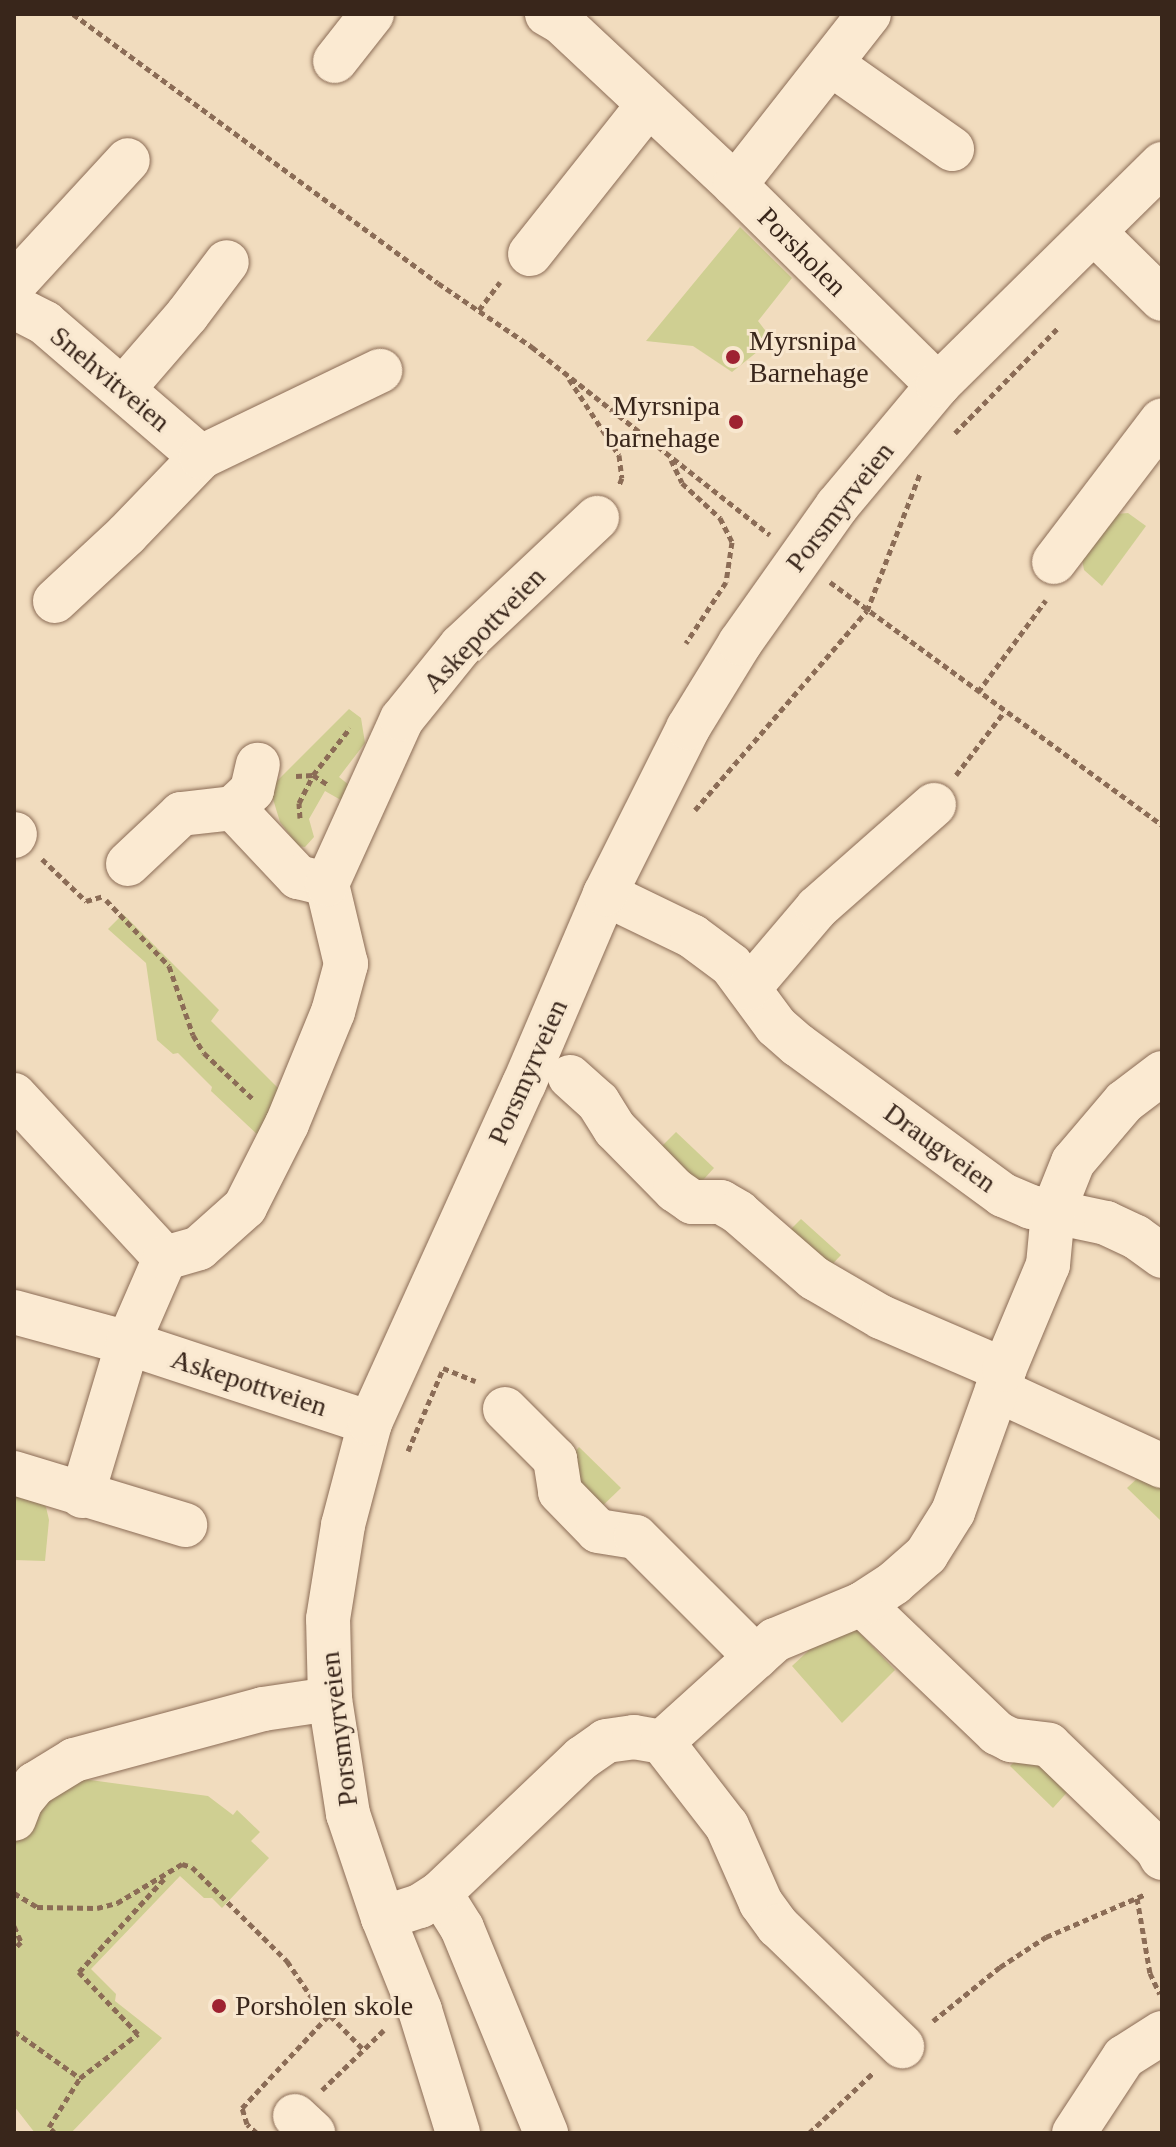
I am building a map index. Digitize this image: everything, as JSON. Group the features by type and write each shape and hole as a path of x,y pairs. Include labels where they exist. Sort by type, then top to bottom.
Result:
{"street":[{"path":"335,61 372,14"},
{"name":"Porsholen","path":"735,185 869,14"},
{"name":"Porsholen","path":"558,17 735,185 938,385"},
{"path":"831,64 952,149"},
{"path":"530,254 649,104"},
{"path":"14,284 128,160"},
{"name":"Porsmyrveien","path":"458,2133 420,2010 383,1918 348,1814 330,1699 328,1619 343,1525 370,1423 524,1084 605,894 688,728 740,643 837,506 938,385 1162,164"},
{"path":"1095,233 1162,299"},
{"path":"123,389 187,315 227,262"},
{"name":"Snehvitveien","path":"14,307 45,323 201,457"},
{"path":"55,601 127,534 201,457 380,371"},
{"path":"1052,579 1162,420"},
{"name":"Askepottveien","path":"327,884 402,719 461,646 597,518"},
{"path":"115,881 181,814 233,808 273,772"},
{"path":"749,988 817,908 934,805"},
{"path":"165,1258 199,1248 245,1207 287,1124 333,1012 346,964 327,884 298,877 233,808"},
{"name":"Draugveien","path":"605,894 692,936 731,965 776,1026 798,1045 1003,1195 1053,1212 1106,1223 1136,1237 1162,1256"},
{"path":"662,1742 775,1640 862,1604 894,1583 926,1555 953,1512 1000,1380 1048,1265 1053,1212 1073,1162 1124,1102 1162,1073"},
{"path":"570,1077 598,1102 615,1129 675,1190 692,1202 721,1202 738,1212 814,1278 881,1317 1162,1466"},
{"path":"14,1095 165,1258"},
{"path":"82,1496 128,1343 165,1258"},
{"name":"Askepottveien","path":"14,1312 128,1343 370,1423"},
{"path":"505,1409 555,1459 560,1492 598,1531 636,1537 756,1657"},
{"path":"14,1473 185,1525"},
{"path":"862,1604 997,1733 1011,1740 1036,1740 1049,1745 1157,1849 1156,1875"},
{"path":"14,1819 35,1784 74,1760 263,1709 330,1699"},
{"path":"383,1918 420,1906 440,1893 582,1758 606,1741 634,1737 662,1742 727,1826 761,1903 778,1926 902,2046"},
{"path":"440,1893 462,1928 546,2133"},
{"path":"1074,2133 1124,2057 1162,2033"}],"path":[{"path":"73,14 566,374 774,538"},
{"path":"566,374 619,455 622,478 597,518"},
{"path":"671,459 682,483 720,518 732,542 726,582 686,643"},
{"path":"978,692 1052,579"},
{"path":"827,580 1162,825"},
{"path":"934,805 1004,712"},
{"path":"301,832 299,803 313,775 354,723"},
{"path":"273,772 313,775 335,789"},
{"path":"15,835 86,901 115,881 169,966 193,1035 204,1053 271,1118 287,1124"},
{"path":"14,1893 37,1907 97,1908 117,1903 182,1864 192,1867 287,1961 328,2016 364,2050"},
{"path":"55,2133 49,2127 80,2078 138,2034 79,1972 170,1872"},
{"path":"809,2133 902,2046 1000,1967 1046,1937 1156,1875"},
{"path":"1137,1898 1150,1973 1162,1998"},
{"path":"14,1926 21,1942 14,1949"},
{"path":"328,2016 242,2108 247,2124 288,2127 391,2024"},
{"path":"14,2031 80,2078"}],"green space":[{"path":"740,227 792,278 758,321 768,334 762,348 732,372 693,346 646,341"},
{"path":"1128,513 1146,526 1102,586 1084,570 1080,548 1105,515"},
{"path":"349,709 361,718 365,743 339,777 359,793 353,807 325,791 309,819 314,837 305,847 298,846 280,822 273,799 266,792"},
{"path":"123,914 219,1010 211,1021 283,1093 261,1138 211,1091 212,1087 178,1053 173,1054 157,1040 146,963 108,929"},
{"path":"676,1132 714,1168 693,1191 655,1153"},
{"path":"801,1219 841,1255 823,1274 784,1236"},
{"path":"579,1447 621,1488 594,1514 563,1466"},
{"path":"1145,1471 1162,1480 1162,1522 1127,1488"},
{"path":"14,1484 39,1497 46,1507 49,1520 45,1561 14,1560"},
{"path":"856,1629 895,1670 842,1723 792,1666 821,1639"},
{"path":"1024,1752 1072,1787 1053,1808 1010,1766"},
{"path":"68,1777 208,1796 233,1815 237,1810 260,1832 251,1841 269,1858 222,1908 212,1898 204,1898 180,1876 91,1969 116,1994 115,2001 162,2038 71,2133 35,2133 14,2106 14,1785"}],"place":[{"name":"Myrsnipa Barnehage","path":"733,357"},
{"name":"Myrsnipa barnehage","path":"736,422"},
{"name":"Porsholen skole","path":"219,2006"}]}
